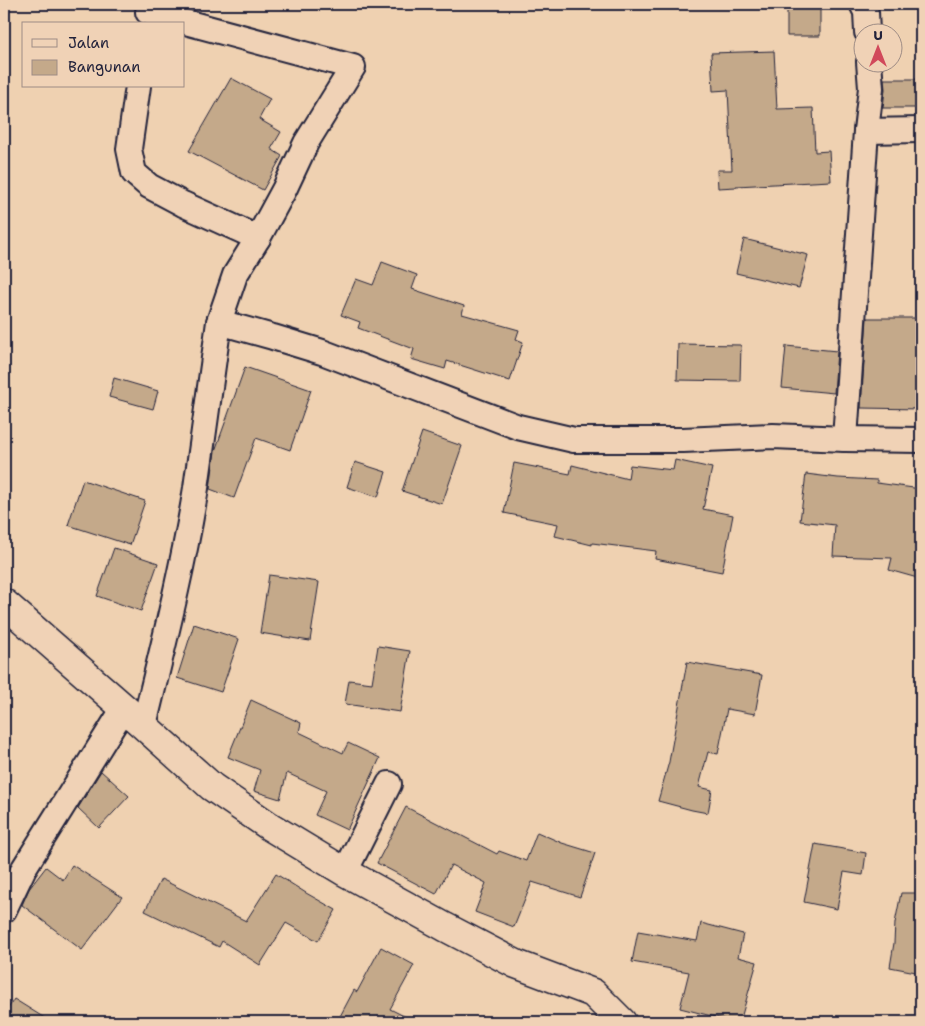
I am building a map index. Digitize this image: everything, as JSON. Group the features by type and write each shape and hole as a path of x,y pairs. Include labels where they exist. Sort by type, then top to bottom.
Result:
{"street":[{"path":"862,4 866,12 866,22"},
{"path":"148,13 182,22"},
{"path":"4,910 24,868 134,716 165,639 184,552 196,488 219,322 235,276 284,190 306,143 353,67 185,23"},
{"path":"845,440 866,131 871,88 870,72"},
{"path":"138,88 129,149 134,173 149,186 175,200 258,238"},
{"path":"866,131 921,130"},
{"path":"219,322 322,352 518,427 574,440 683,440 773,436 845,440 921,440"},
{"path":"4,603 212,787 269,826 345,872 516,964 593,993 622,1022"},
{"path":"345,872 388,784"}],"building":[{"path":"787,4 809,4 809,9 820,9 820,36 787,36"},
{"path":"774,51 777,109 813,108 815,152 829,151 831,181 718,188 717,170 732,170 728,90 713,91 711,53"},
{"path":"231,78 270,99 259,119 281,132 271,149 282,156 263,190 189,151"},
{"path":"884,79 921,79 921,108 883,108"},
{"path":"744,239 808,255 799,288 736,273"},
{"path":"382,262 417,275 412,289 464,306 462,314 519,330 516,339 523,342 510,381 447,361 445,369 411,359 414,349 358,328 360,322 341,315 356,279 373,285"},
{"path":"867,318 921,318 921,409 861,408"},
{"path":"678,344 741,345 740,381 677,380"},
{"path":"786,346 837,351 834,393 782,388"},
{"path":"245,367 311,390 290,450 256,438 234,498 210,489 215,451"},
{"path":"114,378 158,391 153,409 109,397"},
{"path":"422,432 462,446 442,504 402,491"},
{"path":"675,460 712,468 703,509 733,515 722,572 655,559 656,551 592,543 592,545 555,536 558,524 504,513 514,463 570,474 572,465 628,479 630,465 673,470"},
{"path":"355,462 386,472 378,497 347,487"},
{"path":"806,474 877,480 877,483 921,489 921,579 889,570 892,558 833,556 835,525 800,521"},
{"path":"83,480 145,501 130,545 68,525"},
{"path":"114,548 158,563 141,611 97,596"},
{"path":"269,575 319,582 310,641 260,633"},
{"path":"194,624 239,639 221,692 177,678"},
{"path":"378,646 410,651 400,712 345,704 349,680 372,683"},
{"path":"687,662 762,675 755,714 727,709 718,754 708,752 699,787 712,790 708,813 658,801 669,762"},
{"path":"251,700 301,723 299,732 343,753 348,743 380,758 347,830 315,815 326,791 287,773 280,799 254,791 260,770 228,757"},
{"path":"101,771 129,796 99,828 78,808"},
{"path":"406,807 497,854 499,851 526,861 537,832 562,843 595,853 580,897 532,882 514,927 475,912 486,883 451,865 436,894 377,863"},
{"path":"815,844 866,853 863,875 844,872 837,909 804,902"},
{"path":"72,865 122,897 82,950 22,905 29,889 46,867 63,880"},
{"path":"276,874 336,910 318,941 286,923 260,965 222,941 219,947 145,911 161,879 246,921"},
{"path":"901,893 921,893 921,973 890,967 895,923"},
{"path":"701,923 743,934 738,957 757,962 740,1022 680,1008 689,972 632,962 638,931 697,941"},
{"path":"381,947 414,965 390,1009 416,1022 337,1022 354,990 357,992"},
{"path":"14,999 51,1022 4,1022 4,1015"}]}
